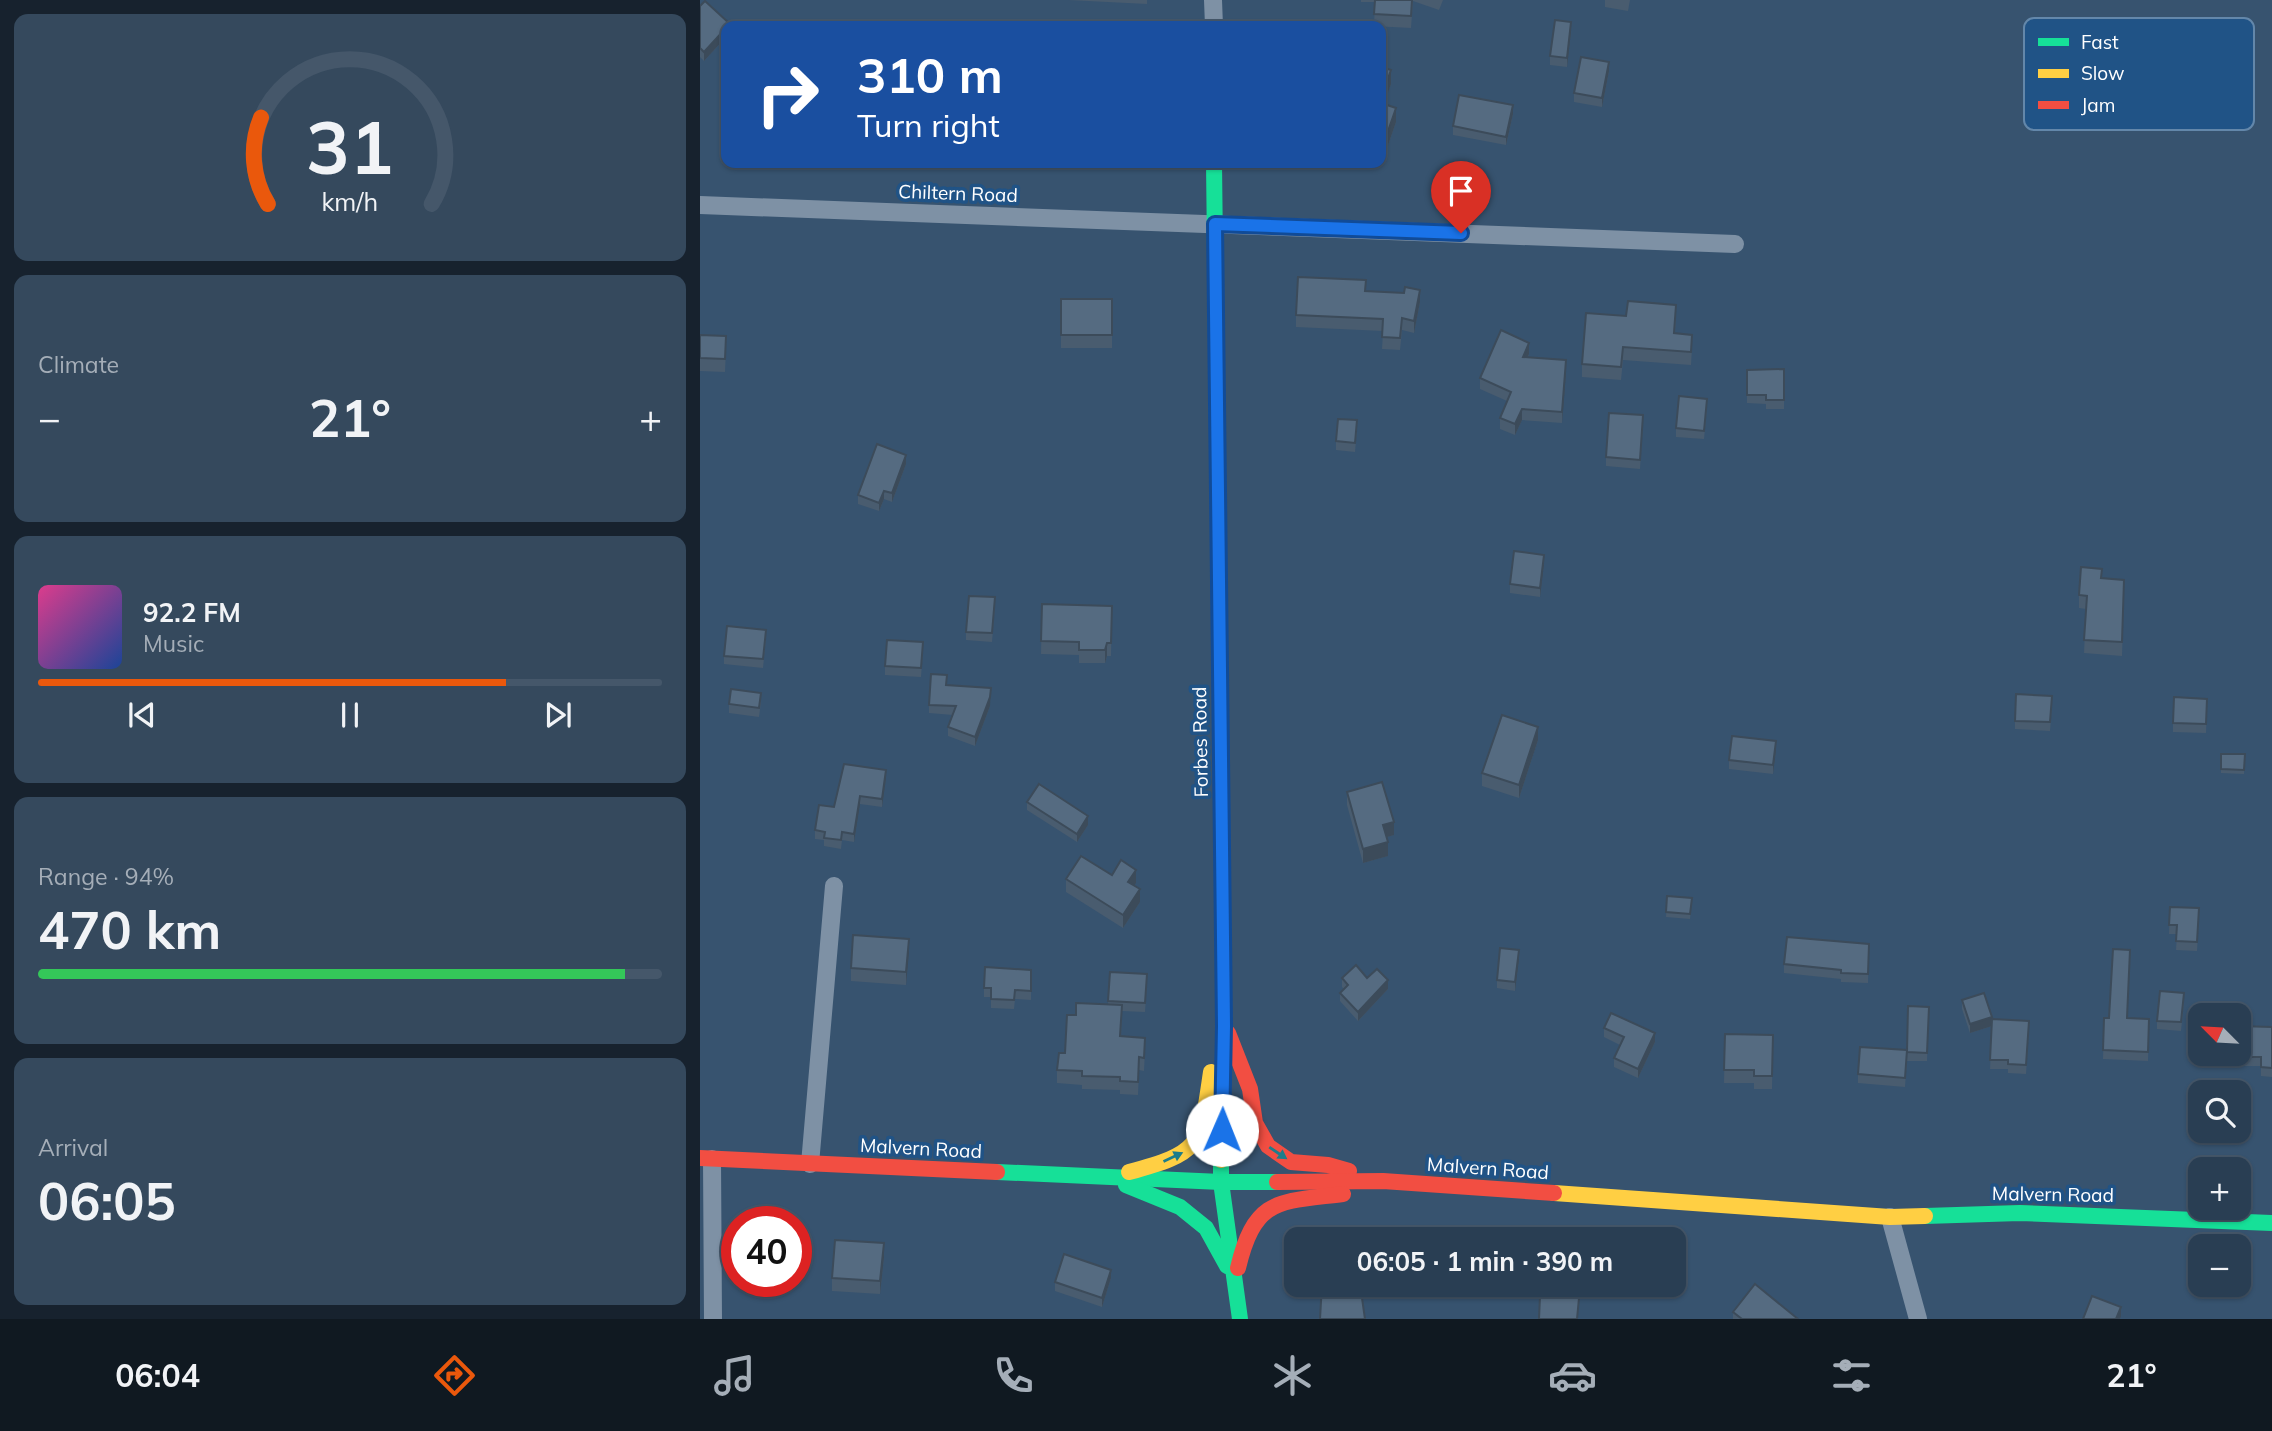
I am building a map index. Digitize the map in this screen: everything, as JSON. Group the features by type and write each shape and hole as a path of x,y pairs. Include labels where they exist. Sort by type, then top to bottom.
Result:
{"street":[{"path":"1213,0 1213,21"},
{"name":"Forbes Road","path":"1214,168 1224,1026 1221,1182 1240,1319"},
{"name":"Chiltern Road","path":"700,205 1735,244"},
{"path":"810,1164 834,887"},
{"path":"1108,1178 1169,1160 1190,1149 1202,1126 1214,1056 1224,1026"},
{"path":"1224,1026 1250,1089 1255,1123 1268,1146 1291,1162 1328,1166 1383,1181"},
{"path":"706,1159 713,1319"},
{"name":"Malvern Road","path":"706,1159 1221,1182 1383,1181 1890,1217 2020,1213 2272,1223"},
{"path":"1108,1178 1180,1207 1206,1228 1234,1279"},
{"path":"1234,1279 1248,1232 1264,1210 1281,1203 1344,1194 1383,1181"},
{"path":"1890,1217 1917,1319"}],"building":[{"path":"1375,0 1412,0 1411,16 1374,14"},
{"path":"705,1 727,21 721,21 721,33 704,52 700,48 700,6"},
{"path":"1555,20 1571,22 1567,58 1550,56"},
{"path":"1581,57 1609,62 1602,98 1574,93"},
{"path":"1386,68 1391,70 1386,84"},
{"path":"1459,95 1513,105 1506,137 1453,126"},
{"path":"1386,105 1396,108 1386,134"},
{"path":"1298,277 1366,280 1365,291 1404,293 1405,287 1420,290 1414,321 1402,318 1400,338 1382,337 1383,319 1296,315"},
{"path":"1061,299 1112,299 1112,335 1061,335"},
{"path":"1628,301 1676,305 1674,333 1692,335 1691,352 1623,347 1621,367 1582,364 1586,313 1626,316"},
{"path":"1501,330 1529,343 1523,357 1566,360 1562,412 1522,409 1515,424 1500,418 1511,392 1480,378"},
{"path":"700,335 726,336 725,359 700,358"},
{"path":"1784,369 1784,400 1766,400 1766,395 1747,395 1747,370"},
{"path":"1679,396 1707,399 1704,431 1676,428"},
{"path":"1609,413 1643,415 1640,460 1606,457"},
{"path":"1338,419 1357,420 1355,443 1336,441"},
{"path":"877,444 906,455 892,493 884,491 879,503 858,495"},
{"path":"1514,551 1544,555 1540,588 1510,584"},
{"path":"2081,567 2102,569 2101,578 2124,580 2122,642 2084,640 2087,596 2079,595"},
{"path":"969,596 995,597 992,633 966,632"},
{"path":"1042,604 1112,606 1111,643 1107,643 1105,650 1079,650 1079,642 1041,641"},
{"path":"727,626 766,630 763,659 724,656"},
{"path":"887,640 923,642 921,668 885,666"},
{"path":"931,674 947,675 946,685 991,688 975,737 948,727 956,706 929,705"},
{"path":"731,689 761,693 759,708 729,704"},
{"path":"2016,694 2052,696 2050,722 2015,721"},
{"path":"2174,697 2207,699 2206,724 2173,723"},
{"path":"1502,715 1538,727 1519,785 1482,773"},
{"path":"1732,736 1776,741 1773,765 1729,760"},
{"path":"2221,754 2245,754 2244,770 2221,769"},
{"path":"844,764 886,770 882,799 860,796 854,834 842,832 841,840 824,838 825,832 815,830 819,805 834,807"},
{"path":"1382,782 1394,822 1383,825 1388,842 1363,849 1347,792"},
{"path":"1039,784 1088,816 1077,834 1027,802"},
{"path":"1081,856 1112,875 1121,860 1136,870 1128,882 1140,889 1123,915 1066,879"},
{"path":"1667,896 1692,898 1690,914 1666,912"},
{"path":"2170,907 2199,908 2197,942 2176,941 2177,925 2169,925"},
{"path":"853,935 909,939 906,972 851,968"},
{"path":"1787,937 1869,944 1868,974 1841,973 1841,970 1784,964"},
{"path":"1500,948 1519,950 1515,982 1497,980"},
{"path":"2113,949 2130,950 2127,1018 2149,1019 2148,1052 2103,1050 2104,1018 2109,1018"},
{"path":"1356,965 1367,978 1377,969 1388,980 1358,1012 1340,993 1348,985 1342,978"},
{"path":"985,967 1031,970 1031,991 1015,990 1014,1000 991,999 991,988 984,988"},
{"path":"1110,972 1147,974 1145,1003 1108,1001"},
{"path":"2160,991 2184,993 2181,1022 2157,1021"},
{"path":"1984,993 1992,1017 1970,1024 1962,1000"},
{"path":"1076,1003 1122,1005 1120,1036 1145,1038 1144,1058 1139,1057 1138,1082 1120,1081 1120,1077 1082,1076 1082,1071 1057,1070 1059,1053 1065,1053 1067,1015 1076,1015"},
{"path":"1908,1006 1929,1007 1927,1053 1907,1052"},
{"path":"1611,1013 1655,1033 1638,1069 1614,1058 1624,1037 1604,1028"},
{"path":"1992,1019 2029,1021 2026,1065 2008,1064 2008,1060 1990,1060"},
{"path":"2251,1026 2272,1027 2272,1068 2261,1067 2261,1057 2251,1057"},
{"path":"1725,1034 1773,1035 1772,1076 1754,1076 1754,1070 1724,1070"},
{"path":"1860,1047 1907,1050 1905,1078 1858,1074"},
{"path":"835,1240 884,1243 880,1281 832,1278"},
{"path":"1064,1254 1111,1270 1102,1298 1055,1282"},
{"path":"1755,1284 1798,1319 1742,1319 1733,1312"},
{"path":"2092,1296 2121,1307 2116,1319 2083,1319"},
{"path":"1321,1297 1362,1297 1365,1319 1320,1319"},
{"path":"1540,1297 1579,1298 1577,1319 1539,1319"}],"traffic: fast":[{"path":"1214,168 1220,673"},
{"path":"1221,1160 1221,1182 1240,1319"},
{"path":"997,1172 1277,1182"},
{"path":"1126,1185 1180,1207 1206,1228 1227,1266"},
{"path":"1925,1216 2020,1213 2272,1223"}],"traffic: slow":[{"path":"1220,673 1224,1026 1221,1160"},
{"path":"1129,1172 1171,1158 1185,1151 1194,1142 1204,1116 1211,1072"},
{"path":"1554,1193 1890,1217 1925,1216"}],"traffic: jam":[{"path":"1228,1033 1250,1089 1255,1123 1268,1146 1291,1162 1328,1165 1349,1171"},
{"path":"700,1158 997,1172"},
{"path":"1277,1182 1383,1181 1554,1193"},
{"path":"1238,1268 1253,1228 1262,1215 1273,1207 1302,1199 1343,1194"}],"route":[{"path":"1222,1130 1224,1026 1215,224 1461,233"}]}
